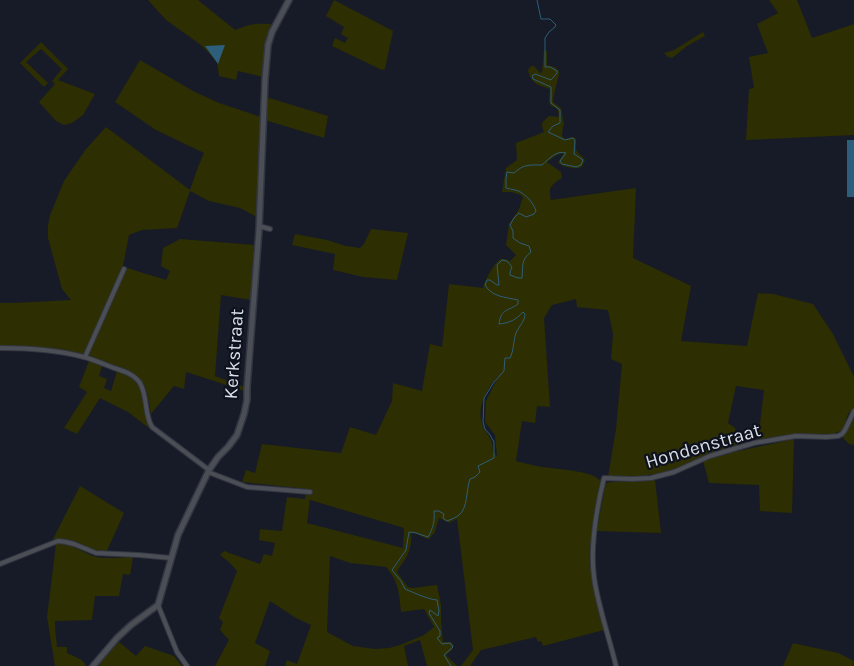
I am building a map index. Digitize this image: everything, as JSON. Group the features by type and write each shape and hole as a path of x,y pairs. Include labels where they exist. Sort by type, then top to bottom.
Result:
{"street":[{"name":"Kerkstraat","path":"158,605 178,534 208,471 237,434 244,414 247,400 259,226 268,45 272,32 290,0"},
{"path":"259,226 270,229"},
{"path":"85,357 124,269"},
{"path":"0,348 25,348 85,357 128,373 136,378 146,395 152,427 208,471 247,487 310,492"},
{"name":"Hondenstraat","path":"616,666 599,600 594,571 594,540 604,478 652,478 666,475 710,456 754,443 785,437 838,436 845,430 854,410"},
{"path":"0,564 58,541 74,544 96,553 171,558"},
{"path":"93,666 117,638 158,605 177,652 187,666"}],"shaded area":[{"path":"148,0 198,0 235,30 253,24 271,24 263,63 263,77 238,71 236,80 219,76 217,62 207,51 166,20"},
{"path":"334,0 393,31 385,69 382,70 332,46 335,38 345,43 348,38 341,34 344,27 326,16"},
{"path":"769,0 797,0 812,38 854,24 854,135 746,140 749,89 754,88 749,57 768,53 757,24 778,13"},
{"path":"703,32 705,36 687,46 672,58 664,53 674,50"},
{"path":"41,42 68,69 58,80 95,94 83,115 72,123 64,125 56,121 39,102 55,84 52,81 62,69 41,49 26,62 48,83 44,87 20,63"},
{"path":"544,50 547,51 547,65 555,67 559,71 553,102 561,108 564,124 562,136 565,139 576,138 577,150 585,160 582,167 566,167 558,163 563,154 561,153 547,162 561,172 562,178 551,187 551,200 636,188 633,258 691,286 681,341 747,346 758,293 773,294 813,304 833,334 854,377 854,407 848,414 843,430 833,434 783,436 758,441 764,390 736,386 728,423 735,428 738,446 704,456 667,473 608,477 616,429 622,364 611,359 613,334 608,310 577,307 576,299 552,305 544,318 550,407 537,406 535,423 522,421 516,461 584,473 600,480 592,537 591,569 594,592 604,630 543,646 536,637 481,650 470,666 461,666 473,650 457,519 449,523 439,518 435,532 429,539 411,533 409,552 397,572 408,587 437,585 441,605 443,642 451,642 454,645 452,650 446,655 457,666 427,666 420,640 404,646 408,666 285,666 287,660 297,664 311,625 296,618 270,601 255,643 270,651 265,666 215,666 229,640 220,630 223,622 219,618 237,571 220,555 224,551 260,564 264,554 272,556 275,543 259,540 260,529 282,531 287,497 305,499 306,489 242,482 246,470 255,473 262,444 341,453 350,427 376,435 392,401 393,383 422,391 430,344 442,347 449,284 483,288 490,272 501,259 510,261 516,255 506,245 509,224 519,209 523,197 516,193 502,192 506,168 517,160 516,143 544,132 542,123 549,116 559,117 557,110 549,102 550,89 533,81 528,70 531,66 534,66 540,73 542,72","holes":["499,375 486,401 485,422 495,435 497,456 493,452 491,440 483,426 480,412 481,405 490,386","310,500 404,528 403,548 307,523","330,556 350,563 386,567 396,583 401,612 424,609 434,627 424,635 400,645 375,649 353,646 327,632"]},
{"path":"140,60 193,91 219,103 261,117 257,217 240,208 209,201 190,191 177,228 142,230 129,235 123,266 166,280 170,271 161,266 163,248 180,239 255,245 251,300 221,295 215,376 244,387 245,391 186,372 184,389 174,386 151,414 147,392 141,380 132,373 88,356 87,348 84,354 48,348 0,346 0,303 71,300 62,289 48,238 50,215 64,181 86,149 106,127 190,190 204,153 156,130 115,102"},
{"path":"266,97 328,116 324,138 265,120"},
{"path":"371,229 408,233 397,280 363,277 333,270 335,254 292,245 295,234 360,248"},
{"path":"89,361 102,366 99,376 107,379 104,388 111,391 117,371 130,377 138,384 141,389 149,428 128,412 100,398 77,434 64,428 87,392 79,387"},
{"path":"854,413 854,445 849,444 843,438"},
{"path":"794,439 792,513 760,511 759,485 709,483 703,461"},
{"path":"655,480 661,533 597,531 607,483"},
{"path":"80,486 124,513 106,553 67,540 52,541"},
{"path":"63,543 98,557 133,557 130,575 123,574 119,596 95,596 92,620 55,621 57,647 67,647 67,653 81,659 86,666 55,666 47,617 56,544"},
{"path":"119,642 136,656 145,646 174,656 182,666 96,666"},
{"path":"793,643 838,653 854,661 853,666 783,666"}],"water":[{"path":"225,45 218,64 205,46"},
{"path":"847,140 854,140 854,197 847,197"}],"waterway":[{"path":"451,666 444,655 453,647 450,643 442,644 437,638 440,636 440,631 429,613 430,610 438,616 437,600 405,589 392,570 406,550 409,532 428,537 433,524 434,511 444,514 443,518 447,521 459,515 464,508 470,479 480,472 478,466 494,458 494,442 485,429 483,422 484,398 504,371 505,358 510,358 516,333 525,314 523,312 512,321 499,324 504,312 518,304 518,300 495,294 485,285 487,280 499,285 497,265 502,260 507,261 512,267 510,275 522,278 524,260 531,252 529,246 513,238 513,231 510,225 519,213 526,217 534,214 536,211 525,195 506,188 507,172 514,173 527,166 542,165 553,156 562,152 566,153 560,161 562,164 576,167 581,165 583,160 574,154 575,141 573,138 565,140 548,132 553,126 560,123 560,110 551,103 551,87 533,79 532,76 535,74 551,80 557,73 557,71 550,67 545,67 545,38 556,25 550,19 541,19 537,0"}]}
